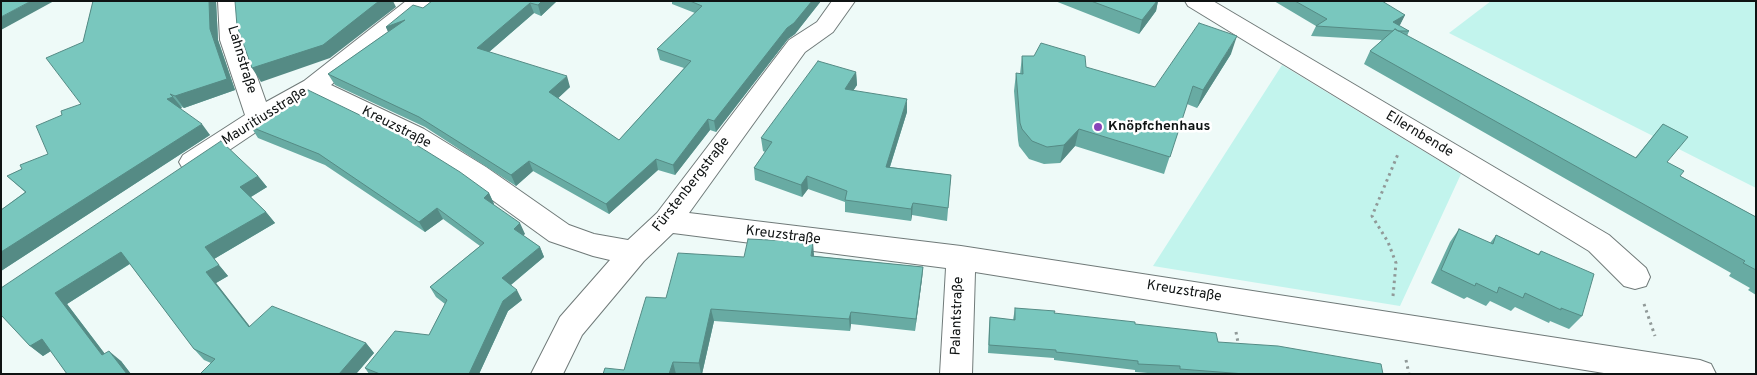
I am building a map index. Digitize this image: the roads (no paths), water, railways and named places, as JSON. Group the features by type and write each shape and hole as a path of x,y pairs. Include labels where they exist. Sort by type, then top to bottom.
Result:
{"street":[{"name":"Lahnstraße","path":"229,1 232,40 259,118"},
{"name":"Mauritiusstraße","path":"168,178 259,118 312,87 421,1"},
{"name":"Fürstenbergstraße","path":"547,374 571,326 634,253 667,222 797,46 825,27 844,1"},
{"name":"Ellernbende","path":"1196,1 1600,243 1635,277"},
{"name":"Kreuzstraße","path":"312,87 415,136 476,174 559,233 593,245 634,253"},
{"name":"Kreuzstraße","path":"667,222 961,258 1688,371"},
{"name":"Palantstraße","path":"956,374 961,258"}],"place":[{"name":"Knöpfchenhaus","path":"1098,127"}]}
